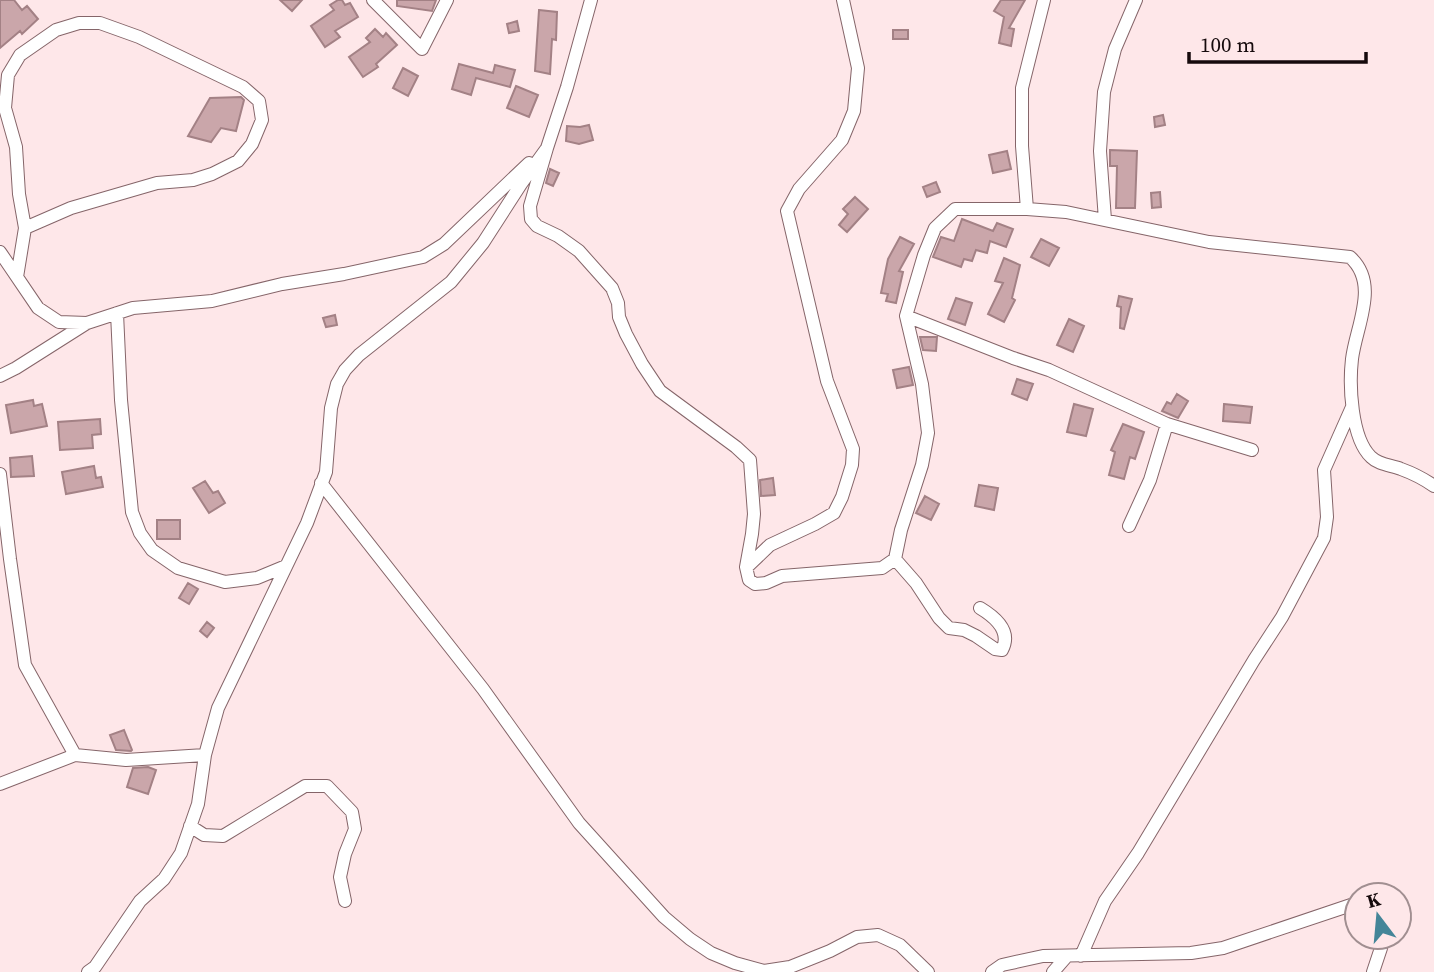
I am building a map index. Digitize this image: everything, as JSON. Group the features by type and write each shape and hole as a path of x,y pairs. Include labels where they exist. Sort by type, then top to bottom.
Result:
{"street":[{"path":"373,0 422,49 447,0"},
{"path":"591,0 530,206 531,219 537,226 558,236 579,251 611,288 626,334 660,391 750,460 754,513 746,567 749,580 755,584 766,583 782,576 882,568 894,559 922,464 928,433 922,384 906,316 935,228 956,209 1066,212 1209,242 1350,257 1358,264 1366,288 1352,358 1353,406 1358,437 1370,457 1381,464 1426,480 1434,486"},
{"path":"746,567 770,545 834,513 852,465 853,449 827,381 787,211 799,189 842,140 854,111 858,68 843,0"},
{"path":"1027,209 1022,146 1022,88 1044,0"},
{"path":"1105,220 1100,151 1104,92 1115,49 1136,0"},
{"path":"17,278 24,229 16,147 5,108 8,75 20,55 56,30 79,23 100,23 139,37 243,87 259,101 262,120 252,144 238,160 212,174 193,180 157,183 71,208 24,229"},
{"path":"0,376 87,323 133,308 212,301 282,284 423,257 444,244 547,148"},
{"path":"88,972 95,967 140,901 164,879 181,853 198,804 205,755 218,708 307,523 326,472 331,408 337,384 359,355 450,282 483,243 547,148"},
{"path":"0,252 38,308 59,322 87,323"},
{"path":"117,313 121,400 132,512 140,533 152,550 178,568 225,582 257,578 286,566"},
{"path":"906,316 1049,370 1167,424 1252,450"},
{"path":"1081,956 1105,901 1138,853 1282,617 1324,538 1327,517 1324,470 1353,406"},
{"path":"1129,526 1150,480 1167,424"},
{"path":"0,474 25,665 75,755"},
{"path":"321,483 483,689 579,823 664,917 690,939 711,953 764,971 790,967 857,937 878,935 900,945 929,972"},
{"path":"894,559 916,583 939,618 949,628 964,630 995,649 1002,650 1006,642 1003,628 993,615 980,608"},
{"path":"0,784 75,755 126,760 205,755"},
{"path":"190,826 204,835 223,835 305,786 327,786 352,812 355,829 345,854 341,877 345,901"},
{"path":"992,972 1002,965 1043,956 1191,953 1223,948 1343,908"},
{"path":"1373,972 1380,951"},
{"path":"1052,972 1067,956"}],"building":[{"path":"0,0 14,0 22,10 27,6 38,19 22,34 20,31 0,48"},
{"path":"280,0 302,0 292,11"},
{"path":"342,0 345,5 350,3 358,17 335,31 340,37 325,47 311,26 334,10 330,5"},
{"path":"397,0 436,0 432,11 397,6"},
{"path":"1001,0 1025,0 1009,28 1014,29 1011,46 999,43 1004,17 994,11"},
{"path":"539,10 557,12 556,40 552,39 550,74 535,71"},
{"path":"517,21 519,31 509,33 507,24"},
{"path":"375,29 383,37 386,33 397,45 376,64 378,67 363,77 349,57 370,42 366,38"},
{"path":"893,30 908,30 908,39 893,39"},
{"path":"459,64 493,73 495,65 515,70 510,87 476,78 471,95 452,89"},
{"path":"403,68 418,76 408,96 393,88"},
{"path":"516,86 538,95 529,117 507,108"},
{"path":"241,97 244,100 236,131 221,128 211,142 188,136 210,98"},
{"path":"1163,115 1165,125 1155,127 1154,117"},
{"path":"589,125 593,140 579,144 566,141 567,126"},
{"path":"1110,150 1137,151 1135,208 1116,208 1117,166 1110,166"},
{"path":"1007,151 1011,169 993,173 989,155"},
{"path":"550,169 559,173 553,186 546,183"},
{"path":"936,182 940,192 927,197 923,187"},
{"path":"1160,192 1161,207 1152,208 1151,193"},
{"path":"855,197 868,209 847,232 839,225 848,214 843,209"},
{"path":"962,219 993,231 997,223 1013,229 1006,247 990,241 987,253 976,250 972,261 964,259 961,267 933,257 941,237 954,241"},
{"path":"900,237 914,244 899,271 903,272 896,303 886,301 888,294 881,293 888,259"},
{"path":"1041,239 1059,248 1049,266 1031,257"},
{"path":"1004,258 1020,265 1012,298 1015,300 1004,322 988,314 1003,283 995,281"},
{"path":"1119,296 1132,299 1124,329 1120,328 1121,307 1117,306"},
{"path":"956,298 972,303 965,325 948,319"},
{"path":"335,315 337,325 326,327 323,318"},
{"path":"1069,319 1084,326 1073,352 1057,345"},
{"path":"920,337 937,337 936,351 923,350"},
{"path":"909,367 913,385 897,388 893,370"},
{"path":"1017,379 1033,384 1027,400 1012,394"},
{"path":"1177,394 1188,401 1178,418 1162,411 1167,402 1171,404"},
{"path":"33,400 34,406 42,404 47,426 11,433 6,405"},
{"path":"1074,404 1093,409 1086,436 1067,432"},
{"path":"1224,404 1252,407 1250,423 1223,421"},
{"path":"100,419 101,434 92,435 93,448 60,450 58,422"},
{"path":"1123,424 1144,432 1135,459 1130,457 1124,479 1109,475 1115,452 1111,450"},
{"path":"32,456 34,476 11,477 10,458"},
{"path":"94,466 96,478 101,477 103,487 66,494 62,472"},
{"path":"773,478 775,495 761,496 760,480"},
{"path":"205,481 213,493 218,491 225,503 209,513 193,488"},
{"path":"979,485 998,488 994,510 975,506"},
{"path":"925,496 939,504 931,520 916,513"},
{"path":"157,520 180,520 180,539 157,539"},
{"path":"188,583 198,589 189,604 179,598"},
{"path":"207,622 214,628 207,637 200,631"},
{"path":"124,730 131,751 116,750 110,735"},
{"path":"148,767 156,770 148,794 127,787 133,768"}]}
